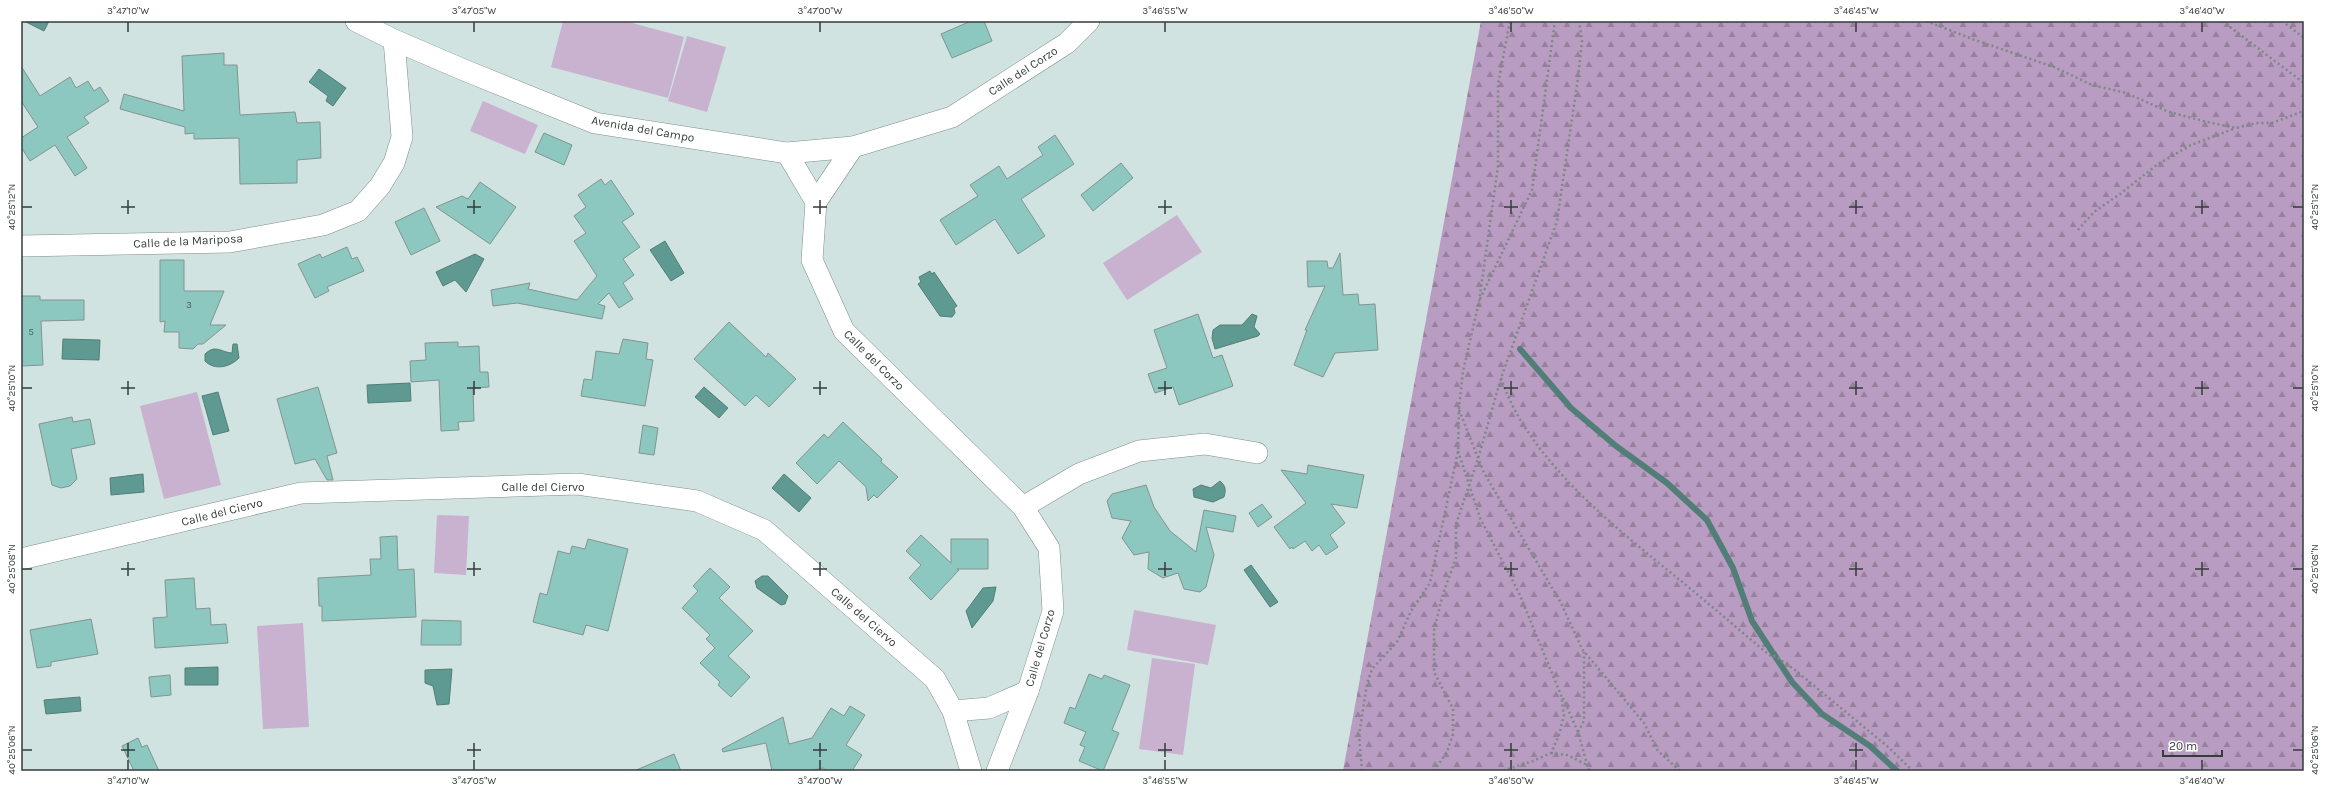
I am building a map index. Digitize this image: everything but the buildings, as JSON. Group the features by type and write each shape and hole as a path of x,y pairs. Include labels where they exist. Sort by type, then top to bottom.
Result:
{"street":[{"name":"Avenida del Campo","path":"356,21 394,40 595,123 787,153 853,147"},
{"name":"Calle del Corzo","path":"997,771 1028,691 1053,611 1049,548 1023,507 844,331 812,260 816,202 853,147 952,117 1066,43 1089,21"},
{"name":"Calle de la Mariposa","path":"21,246 230,242 323,225 358,211 380,186 394,163 402,137 394,40"},
{"path":"787,153 816,202"},
{"path":"1023,507 1079,474 1139,451 1205,444 1257,453"},
{"name":"Calle del Ciervo","path":"21,559 301,493 577,484 697,501 764,530 935,679 953,711 971,771"},
{"path":"953,711 989,708 1028,691"}],"path":[{"path":"1362,771 1359,735 1367,684 1372,669 1397,642 1411,612 1430,583 1458,451 1459,408 1463,370 1479,302 1498,166 1498,84 1510,21"},
{"path":"1479,302 1532,190 1555,21"},
{"path":"1434,771 1447,752 1453,734 1453,709 1434,672 1434,630 1443,594 1456,558 1456,524 1478,459 1501,378 1557,221 1578,78 1582,41 1579,21"},
{"path":"1926,21 1975,40 2054,67 2092,85 2126,93 2169,112 2236,128"},
{"path":"2222,21 2304,83"},
{"path":"2282,21 2304,38"},
{"path":"2078,230 2094,212 2158,164 2191,145 2236,128 2256,123 2272,123 2304,111"},
{"path":"1501,378 1509,401 1523,426 1604,519 1772,657 1775,656 1795,670 1887,746 1914,771"},
{"path":"1459,408 1478,459 1510,518 1561,603 1584,652 1644,723 1658,751 1680,771"},
{"path":"1458,451 1480,518 1519,593 1578,732 1589,771"},
{"path":"1578,732 1584,721 1584,652"},
{"path":"1551,753 1559,736 1564,715 1561,695"},
{"path":"1502,771 1533,761 1551,753 1567,755 1587,765"}],"shaded area":[{"path":"24,21 49,21 44,31"},
{"path":"563,21 625,21 684,37 668,98 551,67"},
{"path":"687,36 726,47 707,112 668,101"},
{"path":"319,69 346,88 333,106 326,101 328,96 309,82"},
{"path":"483,101 538,125 525,154 470,131"},
{"path":"1177,215 1202,252 1127,300 1103,263"},
{"path":"665,241 684,273 671,281 650,250"},
{"path":"475,254 484,259 466,292 455,280 443,286 436,272"},
{"path":"930,271 932,274 934,272 957,306 954,308 955,313 952,317 940,316 918,284 921,282 919,277"},
{"path":"1252,314 1257,316 1254,327 1260,334 1258,336 1215,349 1212,338 1213,330 1220,325 1242,325"},
{"path":"63,339 100,340 99,360 62,359"},
{"path":"233,344 237,344 239,358 231,364 218,367 205,361 205,354 212,349 232,353"},
{"path":"410,383 411,401 368,403 367,385"},
{"path":"704,387 728,408 719,418 695,397"},
{"path":"197,392 221,485 164,499 140,406"},
{"path":"218,392 229,431 213,435 202,396"},
{"path":"143,474 144,492 111,495 110,478"},
{"path":"784,474 811,498 799,512 772,488"},
{"path":"1220,481 1225,488 1224,497 1213,502 1194,497 1193,489 1201,485 1211,488"},
{"path":"437,515 469,516 466,575 434,573"},
{"path":"1251,565 1278,602 1270,607 1244,570"},
{"path":"762,576 768,576 788,596 785,604 781,605 757,588 755,581"},
{"path":"996,587 993,601 972,628 966,611 983,588"},
{"path":"1134,610 1216,625 1208,665 1127,650"},
{"path":"303,623 309,727 263,729 257,626"},
{"path":"1152,658 1195,664 1183,755 1139,749"},
{"path":"218,667 218,685 185,685 185,668"},
{"path":"452,669 449,704 437,705 433,686 425,683 425,670"},
{"path":"80,697 81,711 46,714 44,700"}],"green space":[{"path":"1481,21 2304,21 2304,771 1343,771"}],"waterway":[{"path":"1520,349 1571,408 1616,446 1667,483 1707,520 1733,568 1752,621 1792,682 1822,714 1870,746 1897,771"}]}
